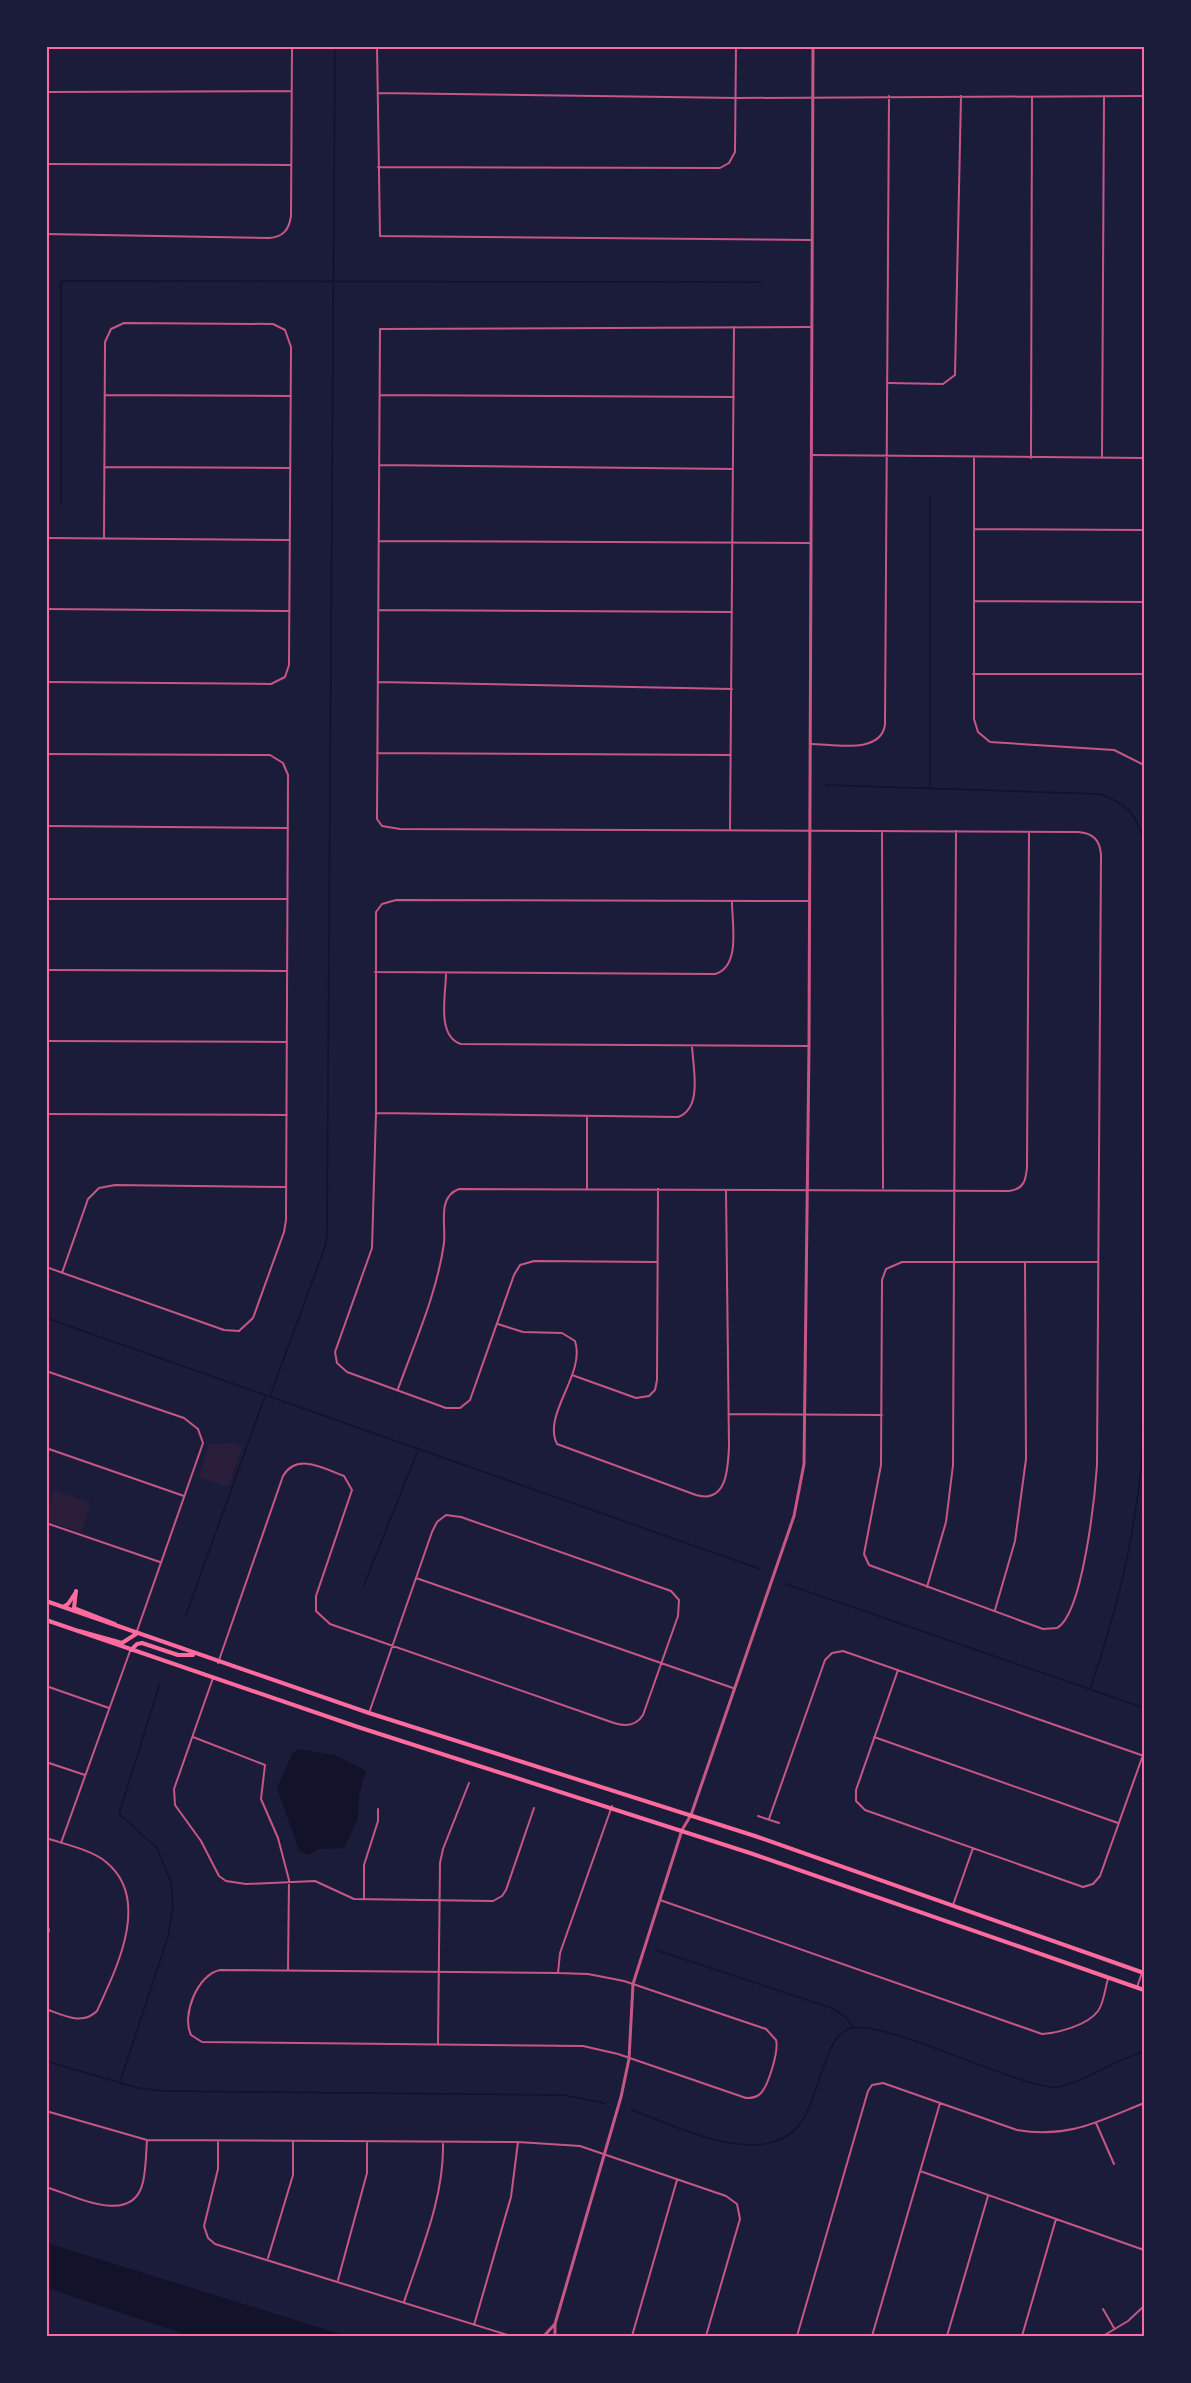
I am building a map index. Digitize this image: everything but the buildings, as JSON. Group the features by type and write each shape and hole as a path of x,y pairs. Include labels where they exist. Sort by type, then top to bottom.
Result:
{"main road":[{"path":"63,1607 68,1604 76,1592 74,1608 110,1621 121,1628"},
{"path":"46,1601 197,1656 691,1815 1144,1971"},
{"path":"46,1620 213,1678 612,1806 1144,1990"},
{"path":"76,1631 86,1630 122,1642 132,1639 136,1634"},
{"path":"131,1650 136,1644 142,1643 178,1655 197,1656"}],"street":[{"path":"46,234 269,238 282,234 290,223 292,46"},
{"path":"377,46 380,236 812,240"},
{"path":"378,167 716,168 727,165 732,160 735,147 736,46"},
{"path":"555,2337 555,2324 621,2097 629,2059 633,1984 682,1830 691,1815 732,1688 800,1497 806,1415 813,46"},
{"path":"46,92 291,92"},
{"path":"378,93 737,98 889,96 1104,98 1144,96"},
{"path":"810,744 866,744 880,738 884,730 889,96"},
{"path":"888,384 943,384 955,375 961,96"},
{"path":"1031,458 1032,96"},
{"path":"1102,458 1104,98"},
{"path":"46,164 291,165"},
{"path":"46,682 272,684 285,677 289,664 291,347 285,330 273,324 124,323 111,328 105,342 104,538"},
{"path":"730,830 734,327"},
{"path":"810,327 380,329 377,819 382,826 400,829 808,829 1029,832 1087,833 1097,840 1101,855 1095,1494 1086,1552 1069,1616 1064,1624 1053,1630 879,1571 868,1565 864,1554 879,1485 882,1415 882,1280 889,1266 902,1262 1097,1262"},
{"path":"105,395 291,396"},
{"path":"380,395 734,397"},
{"path":"811,455 1144,458"},
{"path":"974,458 973,674 974,719 978,732 990,742 1114,750 1144,765"},
{"path":"379,465 733,469"},
{"path":"104,467 290,468"},
{"path":"974,529 1144,530"},
{"path":"46,538 290,540"},
{"path":"379,541 810,543"},
{"path":"974,601 1144,602"},
{"path":"46,609 289,611"},
{"path":"378,610 732,612"},
{"path":"973,674 1144,674"},
{"path":"378,682 732,689"},
{"path":"377,753 731,755"},
{"path":"46,754 270,756 283,763 288,775 284,1232 253,1318 239,1331 224,1330 46,1267"},
{"path":"46,826 288,828"},
{"path":"882,831 883,1190"},
{"path":"927,1587 946,1522 952,1481 956,831"},
{"path":"398,1390 435,1283 444,1241 445,1202 452,1192 465,1188 726,1191 1017,1190 1025,1182 1027,1167 1029,832"},
{"path":"46,898 288,899"},
{"path":"657,1262 534,1261 524,1263 517,1269 470,1400 464,1406 452,1408 347,1372 337,1364 334,1357 372,1248 376,1113 375,917 382,904 396,900 808,901"},
{"path":"374,972 719,973 730,962 732,902"},
{"path":"46,970 287,971"},
{"path":"446,973 445,1026 452,1040 461,1044 809,1046"},
{"path":"46,1041 287,1042"},
{"path":"376,1113 672,1118 686,1114 693,1101 693,1046"},
{"path":"46,1114 286,1115"},
{"path":"587,1117 587,1189"},
{"path":"62,1273 88,1199 99,1188 115,1185 286,1187"},
{"path":"572,1375 636,1398 652,1394 657,1380 658,1189"},
{"path":"498,1324 523,1332 556,1332 572,1338 577,1350 572,1375 553,1428 555,1441 562,1448 703,1497 715,1495 723,1484 728,1459 726,1191"},
{"path":"995,1611 1014,1549 1026,1459 1025,1263"},
{"path":"46,1371 183,1418 198,1429 203,1443 136,1634"},
{"path":"729,1414 882,1415"},
{"path":"46,1448 184,1496"},
{"path":"218,1663 283,1476 289,1467 302,1462 347,1478 352,1490 316,1596 316,1611 330,1624 392,1645 614,1723 626,1726 635,1724 643,1715 680,1611 675,1593 461,1517 443,1516 435,1525 392,1645 369,1713"},
{"path":"46,1523 161,1562"},
{"path":"416,1578 732,1688"},
{"path":"61,1843 131,1650"},
{"path":"769,1819 825,1660 832,1653 843,1651 898,1670 1144,1755 1100,1876 1093,1884 1083,1887 865,1810 856,1801 856,1790 898,1670"},
{"path":"213,1678 174,1789 175,1805 201,1841 219,1876 226,1881 246,1884 289,1880 315,1881 347,1897 364,1899 489,1901 502,1896 534,1808"},
{"path":"46,1686 109,1709"},
{"path":"193,1737 265,1765 261,1799 278,1838 289,1880 288,1970"},
{"path":"874,1737 1119,1823"},
{"path":"46,1762 86,1775"},
{"path":"438,2043 443,1849 468,1783"},
{"path":"558,1973 560,1953 612,1806"},
{"path":"364,1899 365,1861 378,1821 378,1809"},
{"path":"759,1816 779,1823"},
{"path":"46,1838 105,1861 118,1874 128,1897 129,1920 97,2011 89,2018 80,2019 46,2009"},
{"path":"953,1906 973,1848"},
{"path":"660,1900 1042,2034 1053,2033 1089,2020 1099,2010 1108,1976"},
{"path":"46,1921 49,1930 46,1941"},
{"path":"288,1970 440,1974 558,1973 588,1974 633,1984 766,2029 776,2040 777,2052 764,2089 757,2097 741,2098 629,2059 583,2046 202,2042 190,2035 187,2021 201,1980 210,1972 288,1970"},
{"path":"1137,1987 1144,1971"},
{"path":"797,2337 868,2091 875,2083 883,2083 1017,2130 1039,2133 1074,2130 1144,2103"},
{"path":"872,2337 940,2103"},
{"path":"46,2111 147,2140 443,2144 518,2142 580,2146 726,2196 737,2204 740,2219 706,2337"},
{"path":"1096,2123 1114,2164"},
{"path":"46,2187 114,2208 127,2205 136,2198 143,2184 147,2140"},
{"path":"218,2142 218,2169 204,2226 208,2238 215,2244 267,2258 511,2337"},
{"path":"267,2258 293,2175 293,2142"},
{"path":"474,2325 511,2197 518,2142"},
{"path":"338,2281 367,2173 367,2143"},
{"path":"404,2302 440,2191 443,2144"},
{"path":"920,2171 1144,2250"},
{"path":"633,2337 677,2180"},
{"path":"947,2337 988,2196"},
{"path":"1022,2337 1056,2219"},
{"path":"1103,2337 1128,2321 1144,2306"},
{"path":"1103,2309 1114,2328"},
{"path":"544,2337 555,2324"}],"shaded area":[{"path":"232,1443 242,1447 228,1487 199,1477 209,1444"},
{"path":"54,1490 91,1503 81,1532 47,1521 47,1511"},
{"path":"298,1749 335,1755 366,1771 359,1796 358,1818 344,1848 319,1849 309,1855 299,1850 277,1788 292,1754"},
{"path":"47,2243 347,2336 190,2336 47,2288"}],"waterway":[{"path":"270,1396 325,1247 327,1235 335,46"},
{"path":"61,503 61,281 761,282"},
{"path":"930,498 930,788"},
{"path":"826,785 1100,794 1123,805 1136,821 1143,837 1142,1459 1139,1489 1123,1576 1090,1689"},
{"path":"46,1318 760,1569"},
{"path":"186,1615 265,1396"},
{"path":"364,1585 418,1450"},
{"path":"786,1584 1144,1708"},
{"path":"120,2082 168,1937 173,1907 171,1882 157,1848 119,1814 160,1683"},
{"path":"656,1950 831,2008 846,2017 853,2027"},
{"path":"632,2110 697,2135 747,2145 769,2143 789,2135 804,2118 833,2044 838,2036 851,2028 866,2028 889,2033 1031,2083 1051,2087 1071,2084 1121,2060 1144,2052"},
{"path":"46,2061 138,2088 163,2091 563,2095 605,2103"}]}
